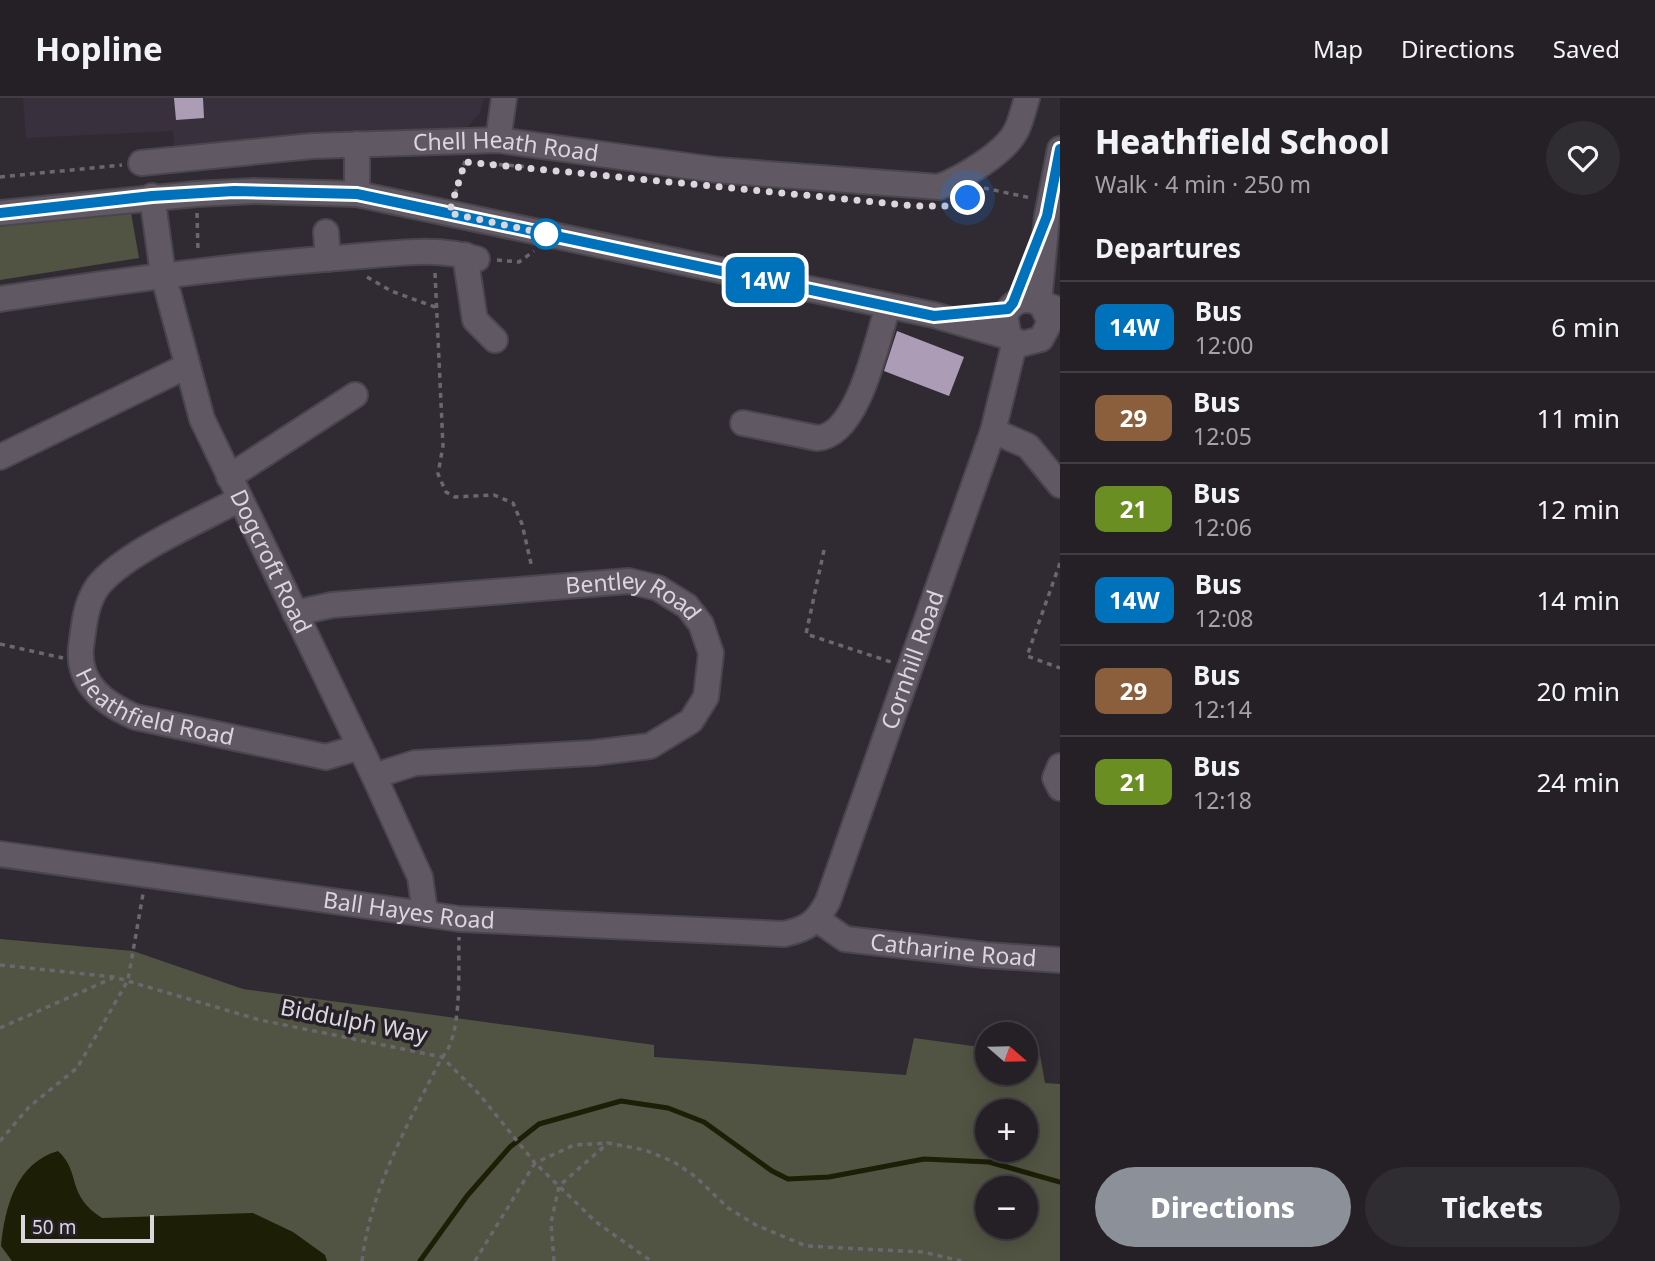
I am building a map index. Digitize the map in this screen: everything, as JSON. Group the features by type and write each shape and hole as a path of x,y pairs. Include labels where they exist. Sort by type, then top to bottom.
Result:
{"street":[{"path":"498,140 504,98"},
{"name":"Chell Heath Road","path":"141,163 357,144 467,152 498,140 717,170 939,187 959,179 992,156 1016,132 1027,98"},
{"path":"357,144 357,194"},
{"path":"1031,340 1004,323 1048,209 1060,149"},
{"path":"0,214 152,196 254,191 357,194 888,306 1031,340"},
{"name":"Dogcroft Road","path":"152,196 163,274 202,419 420,877 425,912"},
{"path":"1031,340 1050,322 1047,305 1048,209"},
{"path":"326,232 328,258"},
{"path":"0,299 163,274 434,250 471,257 475,320 495,340"},
{"path":"934,316 1011,306 1027,299 1047,305"},
{"path":"743,423 817,439 829,438 838,431 855,408 888,306"},
{"name":"Cornhill Road","path":"818,920 828,901 910,668 993,431 1002,396 1031,340"},
{"path":"0,457 187,366"},
{"name":"Heathfield Road","path":"355,395 234,488 116,568 97,588 86,611 79,661 95,694 108,706 135,717 326,757 360,747"},
{"path":"993,431 1028,446 1060,485"},
{"name":"Bentley Road","path":"295,613 332,605 629,581 658,588 687,606 701,624 711,653 706,697 691,722 650,746 415,764 374,776"},
{"path":"1060,766 1055,778 1060,788"},
{"name":"Ball Hayes Road","path":"0,854 460,919 784,934 804,930 818,920"},
{"name":"Catharine Road","path":"818,920 845,939 986,955 1060,960"}],"path":[{"path":"451,163 467,152 544,169"},
{"path":"449,213 467,152"},
{"path":"0,177 141,163"},
{"path":"977,192 986,187 1048,209"},
{"path":"471,257 519,262 556,236"},
{"path":"434,250 443,446 438,474 446,492 456,497 494,495 513,503 532,561 532,589"},
{"path":"358,257 368,278 414,301 435,307"},
{"path":"824,550 806,634 910,668"},
{"path":"1060,563 1027,656 1060,668"},
{"path":"0,644 79,661"},
{"path":"0,1141 29,1107 77,1068 128,980 146,875"},
{"path":"362,1261 365,1237 380,1186 442,1057 449,1051 456,1023 460,919"},
{"name":"Biddulph Way","path":"0,965 128,980 260,1020 442,1057 479,1094 535,1163 596,1222 651,1261"},
{"path":"0,1028 114,978"},
{"path":"554,1261 551,1223 559,1186 608,1143"},
{"path":"475,1261 535,1163 574,1145 608,1143 645,1150 674,1163 696,1177 727,1209 806,1247 923,1252 961,1261"}],"shaded area":[{"path":"23,98 484,98 480,113 465,129 175,152 173,131 26,138"},
{"path":"130,207 139,258 0,280 0,227"},
{"path":"0,939 133,951 243,989 654,1045 654,1057 906,1075 914,1038 975,1046 975,1085 1038,1085 1040,1055 1045,1083 1060,1084 1060,1261 0,1261"},
{"path":"58,1151 70,1167 83,1200 102,1218 253,1213 293,1232 325,1255 327,1261 12,1261 1,1246 6,1216 15,1188 32,1165"}],"building":[{"path":"174,98 203,98 204,118 176,120"},
{"path":"897,331 964,357 949,396 884,371"}],"waterway":[{"path":"420,1261 467,1196 510,1147 539,1124 621,1101 668,1108 704,1122 772,1171 788,1179 829,1177 924,1159 989,1162 1060,1182"}],"bus line":[{"name":"14W","path":"0,213 152,196 234,191 357,194 934,316 1008,309 1013,303 1047,216 1060,149"}],"route":[{"path":"546,234 556,236 449,213 465,162 716,184 916,206 948,206 968,198"}]}
